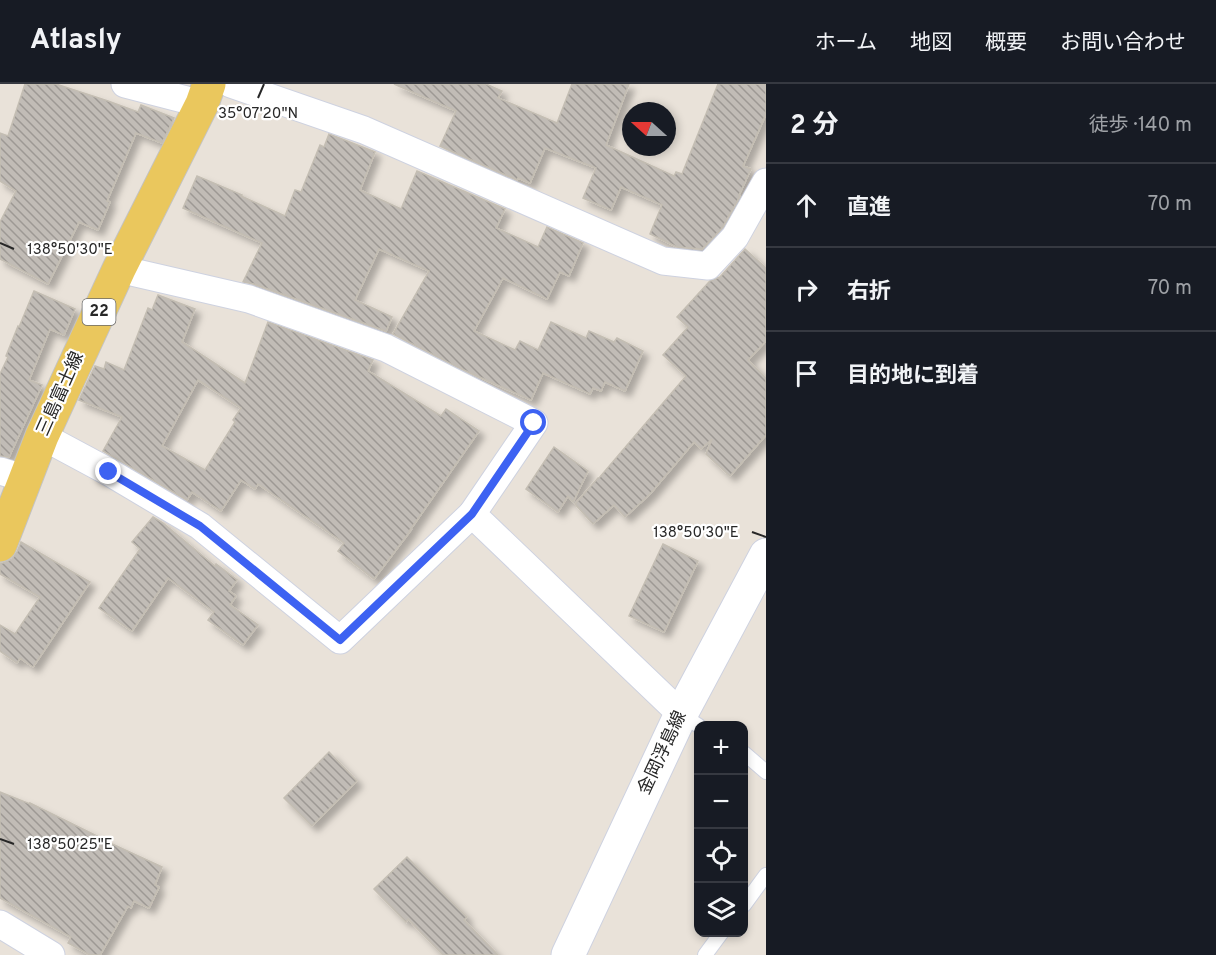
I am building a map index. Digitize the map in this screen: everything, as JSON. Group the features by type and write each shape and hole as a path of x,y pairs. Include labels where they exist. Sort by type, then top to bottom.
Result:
{"main road":[{"name":"三島富士線","path":"0,545 13,475 42,436 119,269 205,94"}],"street":[{"path":"125,84 205,94"},
{"path":"231,84 364,130 663,261 708,266 735,237 766,182"},
{"path":"42,436 109,472 200,526 340,640 472,514 534,423 386,348 249,299 119,269"},
{"path":"472,514 690,720"},
{"name":"金岡浮島線","path":"568,955 690,720 766,555"},
{"path":"0,924 51,955"}],"lane":[{"path":"748,756 766,772"},
{"path":"748,900 766,875"},
{"path":"705,955 719,937"}],"building":[{"path":"25,84 56,84 138,112 141,105 174,118 162,143 136,133 107,201 110,202 98,230 79,222 48,284 0,259 0,222 16,191 0,181 0,133 8,136"},
{"path":"394,84 486,84 502,91 498,98 557,123 572,84 629,84 606,145 622,152 622,156 630,156 674,176 676,172 682,174 718,84 766,84 766,114 743,166 751,169 740,196 722,228 702,249 677,247 650,234 662,205 621,187 611,210 583,198 596,168 545,148 530,183 518,178 517,180 440,146 456,111"},
{"path":"329,134 375,152 360,190 401,209 417,171 505,209 496,228 538,247 547,227 583,243 569,276 560,272 547,299 503,278 474,331 515,350 520,341 538,350 551,322 586,338 589,331 614,342 617,338 643,351 625,391 605,382 601,391 593,388 590,394 543,373 531,400 457,367 393,334 429,271 379,249 355,300 392,317 386,331 243,282 262,243 183,208 197,176 285,216 295,190 301,192 320,145 324,147"},
{"path":"745,249 766,268 766,341 748,360 766,378 766,435 730,476 706,454 712,439 701,449 694,442 650,494 625,517 614,505 593,524 575,504 686,376 663,355 688,327 677,317 710,281 720,277"},
{"path":"34,291 75,309 64,335 50,329 29,380 42,385 9,457 0,456 0,374"},
{"path":"158,295 195,309 182,342 245,383 268,322 373,360 368,371 441,416 446,409 479,431 411,530 374,579 338,551 344,543 258,484 255,489 241,480 221,511 192,492 187,500 103,451 122,417 79,400 95,366 104,369 106,362 124,370 148,308 152,310","holes":["198,380 241,408 233,420 235,422 205,470 162,446"]},
{"path":"554,447 588,471 573,502 568,496 558,512 526,489"},
{"path":"153,517 215,566 216,564 237,580 229,591 236,596 230,605 258,625 243,645 208,620 214,612 168,578 132,631 99,608 140,549 132,542"},
{"path":"21,542 90,582 33,667 20,658 17,663 0,651 0,625 15,634 40,597 0,574 0,563 12,559"},
{"path":"663,544 698,561 664,632 629,616"},
{"path":"329,752 357,781 312,826 284,798"},
{"path":"0,792 30,803 162,867 155,885 159,887 149,908 134,901 131,908 128,906 100,955 90,955 68,943 71,937 0,898"},
{"path":"407,857 467,917 464,920 498,955 443,955 408,919 406,922 374,889"}],"route":[{"path":"109,472 200,526 340,640 472,514 534,423"}]}
